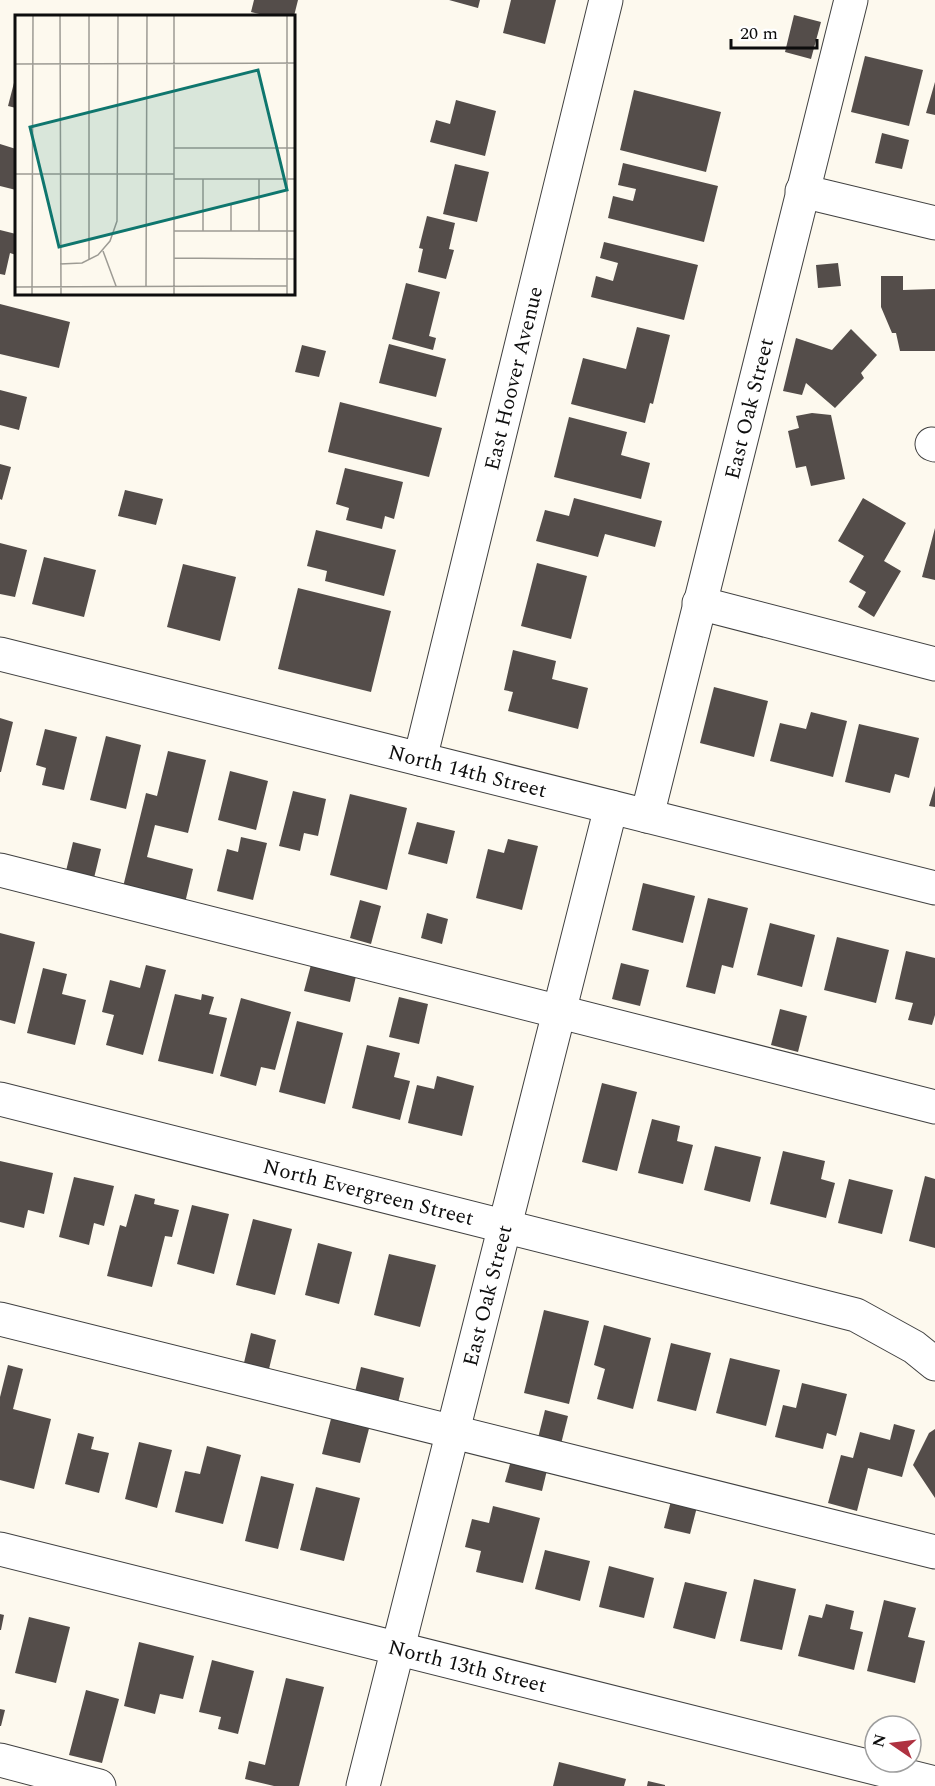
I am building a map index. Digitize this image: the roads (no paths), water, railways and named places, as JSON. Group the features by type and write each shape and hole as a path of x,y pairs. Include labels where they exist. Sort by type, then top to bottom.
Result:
{"street":[{"name":"East Hoover Avenue","path":"420,759 606,0"},
{"name":"East Oak Street","path":"647,816 851,0"},
{"path":"802,191 935,223"},
{"path":"699,603 935,664"},
{"name":"North 14th Street","path":"0,654 935,888"},
{"name":"East Oak Street","path":"363,1786 557,1012 611,807"},
{"path":"0,870 935,1107"},
{"name":"North Evergreen Street","path":"0,1099 856,1315 914,1347 935,1364"},
{"path":"0,1319 935,1552"},
{"name":"North 13th Street","path":"0,1549 935,1783"},
{"path":"0,1760 99,1786"}]}
